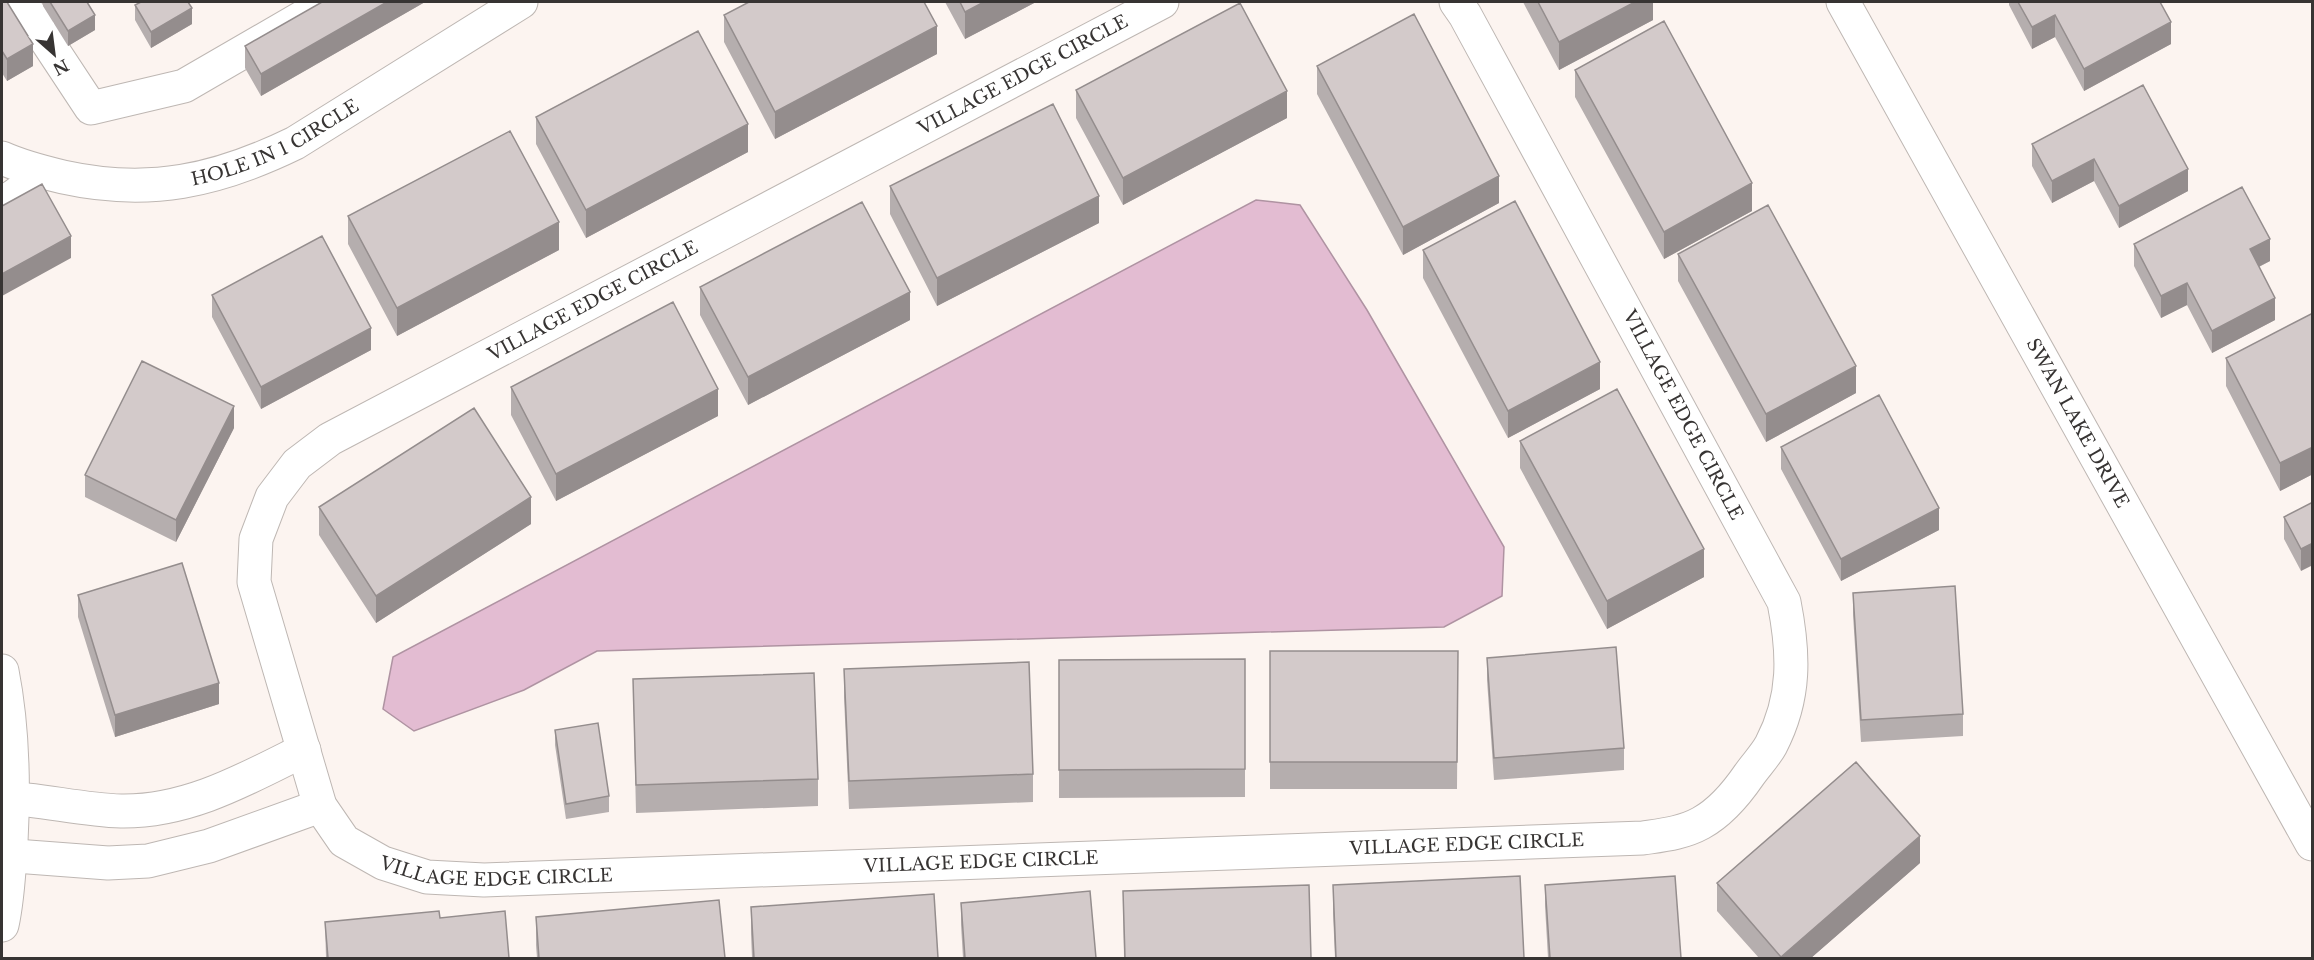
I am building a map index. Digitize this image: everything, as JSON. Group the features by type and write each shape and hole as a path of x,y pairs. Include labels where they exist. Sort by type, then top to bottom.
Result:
{"street":[{"path":"21,2 91,108 184,86 329,2"},
{"name":"HOLE IN 1 CIRCLE","path":"2,158 32,170 96,184 138,186 181,182 257,161 295,143 520,2"},
{"name":"VILLAGE EDGE CIRCLE","path":"1162,2 330,439 297,464 272,497 255,539 254,582 320,806 344,840 383,863 427,877 484,879 1643,838 1676,833 1692,827 1723,808 1770,746 1786,710 1792,672 1791,639 1784,602 1466,15 1456,2"},
{"name":"SWAN LAKE DRIVE","path":"1843,2 2313,844"},
{"path":"2,203 23,191 29,183 32,170"},
{"path":"2,671 9,715 2,925"},
{"path":"7,798 121,811 156,808 196,799 228,788 304,750"},
{"path":"196,799 209,846"},
{"path":"6,855 108,863 148,861 209,846 320,806"}],"shaded area":[{"path":"1256,200 1300,205 1367,310 1504,547 1502,596 1444,627 597,651 524,690 414,731 383,709 393,657"}],"building":[{"path":"2,2 7,2 33,44 7,59 2,51"},
{"path":"50,2 87,2 95,15 68,31"},
{"path":"141,2 188,2 192,8 151,32 135,5"},
{"path":"322,2 387,2 261,74 245,46"},
{"path":"749,2 924,2 937,26 775,112 724,15"},
{"path":"960,2 984,2 965,12"},
{"path":"1538,2 1635,2 1559,42"},
{"path":"2018,2 2160,2 2171,22 2084,69 2055,15 2032,27"},
{"path":"1240,3 1287,91 1123,178 1076,90"},
{"path":"1414,14 1499,176 1403,227 1317,66"},
{"path":"1664,21 1752,183 1664,232 1575,70"},
{"path":"698,31 748,124 586,210 536,117"},
{"path":"2143,85 2188,169 2119,206 2094,159 2052,181 2032,144"},
{"path":"1053,104 1099,196 937,278 890,186"},
{"path":"510,131 559,222 397,308 348,216"},
{"path":"42,184 71,236 2,274 2,206"},
{"path":"2242,187 2270,239 2250,249 2275,298 2212,331 2187,283 2161,296 2134,244"},
{"path":"1515,201 1600,362 1508,411 1423,250"},
{"path":"862,202 910,292 748,377 700,287"},
{"path":"1768,205 1856,366 1766,414 1678,254"},
{"path":"322,236 371,328 261,387 212,295"},
{"path":"673,302 718,389 556,474 511,387"},
{"path":"2313,313 2313,447 2280,463 2226,358"},
{"path":"142,361 234,406 176,520 85,475"},
{"path":"1617,389 1704,549 1607,601 1520,441"},
{"path":"1879,395 1939,508 1841,559 1781,447"},
{"path":"474,408 531,497 376,596 319,507"},
{"path":"2313,502 2313,543 2301,549 2284,517"},
{"path":"182,563 219,683 115,715 78,595"},
{"path":"1955,586 1963,714 1861,720 1853,593"},
{"path":"1616,647 1624,748 1494,758 1487,658"},
{"path":"1270,651 1458,651 1457,762 1270,762"},
{"path":"1245,659 1245,769 1059,770 1059,660"},
{"path":"1029,662 1033,774 849,781 844,669"},
{"path":"814,673 818,779 636,785 633,679"},
{"path":"598,723 609,796 566,804 555,730"},
{"path":"1856,762 1920,836 1781,957 1717,883"},
{"path":"1520,876 1524,958 1336,958 1333,885"},
{"path":"1675,876 1681,958 1550,958 1545,885"},
{"path":"1309,885 1311,958 1125,958 1123,891"},
{"path":"1090,891 1096,958 965,958 961,903"},
{"path":"934,894 938,958 754,958 751,907"},
{"path":"719,900 725,958 539,958 536,917"},
{"path":"439,911 440,918 505,911 509,958 328,958 325,922"}]}
